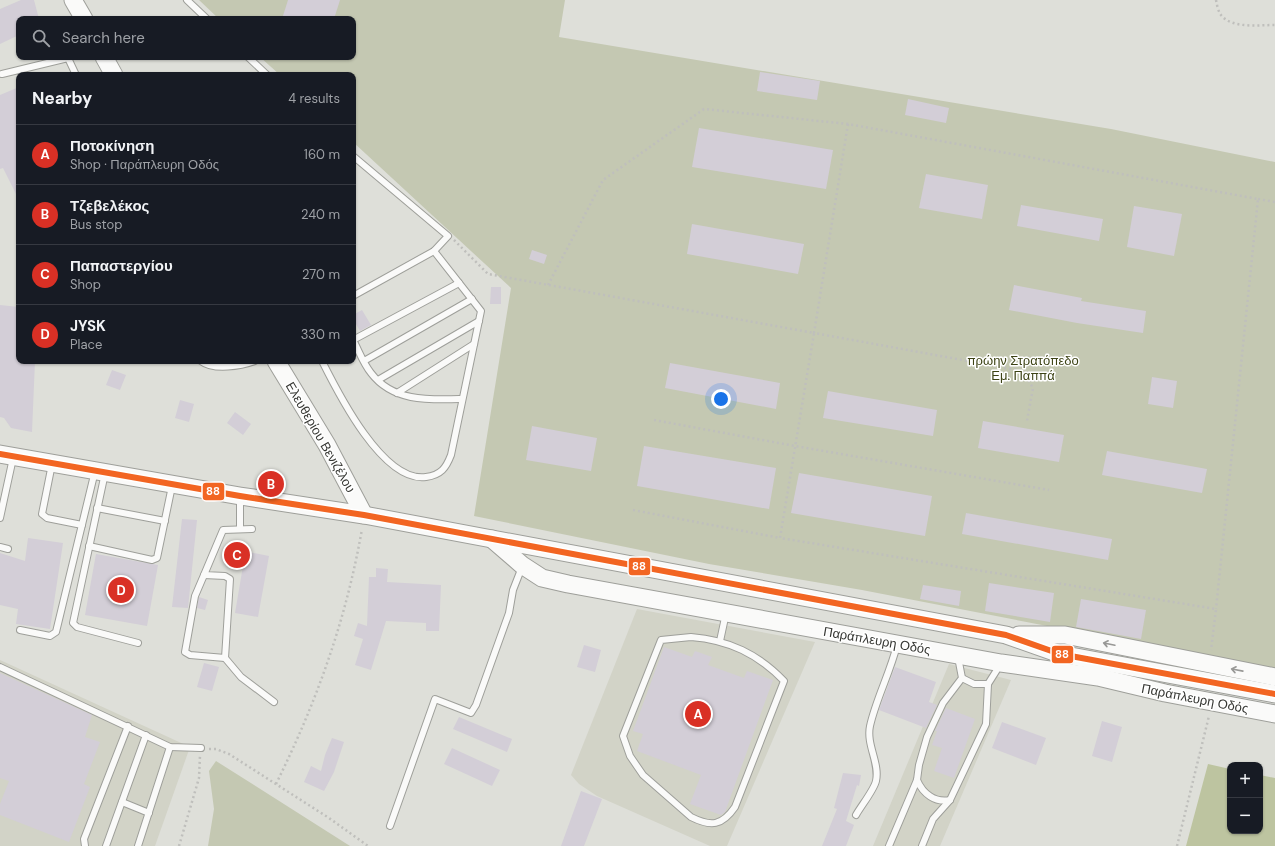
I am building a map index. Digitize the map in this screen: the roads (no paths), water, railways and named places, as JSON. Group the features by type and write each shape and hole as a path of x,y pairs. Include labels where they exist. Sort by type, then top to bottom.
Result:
{"main road":[{"path":"72,0 82,16"},
{"path":"106,60 112,72"},
{"name":"Ελευθερίου Βενιζέλου","path":"278,364 335,458 364,514"},
{"path":"7,456 240,496 364,514 1006,635 1060,654 1275,694"},
{"name":"Παράπλευρη Οδός","path":"491,538 522,565 542,578 555,581 1001,663 1098,677 1159,692 1275,714"},
{"path":"1006,635 1065,635 1275,677"},
{"path":"1098,677 1194,679"}],"lane":[{"path":"187,0 204,16"},
{"path":"2,74 60,60"},
{"path":"69,60 75,72"},
{"path":"251,60 264,72"},
{"path":"356,159 448,236 434,251 356,294"},
{"path":"323,364 341,400 358,428 380,452 402,472 420,478 435,476 446,468 451,455 479,321 480,309 434,251"},
{"path":"356,338 459,282"},
{"path":"364,361 472,299"},
{"path":"378,380 479,321"},
{"path":"397,393 474,344"},
{"path":"356,346 364,361 378,380 397,393 417,399 462,399"},
{"path":"205,364 226,367 240,364"},
{"path":"0,518 7,456"},
{"path":"52,464 42,514 47,518 82,525"},
{"path":"100,472 97,508 73,623 77,627 138,643"},
{"path":"20,630 50,636 55,634 82,525 100,472"},
{"path":"89,546 155,560 159,555 172,484"},
{"path":"240,496 240,529"},
{"path":"97,508 165,521"},
{"path":"252,529 223,530 195,596 185,649 190,655 224,658 241,677 274,702"},
{"path":"0,547 8,549"},
{"path":"390,826 435,699 471,713 476,705 509,613 513,590 522,565"},
{"path":"204,575 225,576 230,579 224,658"},
{"path":"720,641 726,612"},
{"path":"691,637 720,641 735,646 762,660 784,681 735,807 724,821 718,823 705,822 691,817 643,775 630,756 624,736 662,640 691,637"},
{"path":"856,815 876,781 876,767 871,750 870,728 892,666 897,644"},
{"path":"889,846 917,780 919,765 927,737 944,703 962,678 957,654"},
{"path":"922,846 933,819 950,800 986,724 988,684 1001,663"},
{"path":"0,667 170,747 201,748"},
{"path":"962,678 974,684 988,684"},
{"path":"85,846 84,839 128,726"},
{"path":"106,846 146,735"},
{"path":"138,846 170,747"},
{"path":"917,780 920,787 930,797 944,801 950,800"},
{"path":"122,802 149,813"}],"place":[{"name":"Τζεβελέκος","path":"271,484"},
{"name":"Παπαστεργίου","path":"237,555"},
{"name":"JYSK","path":"121,590"},
{"name":"Ποτοκίνηση","path":"698,714"}],"park label":[{"name":"πρώην Στρατόπεδο Εμ. Παππά","path":"1023,368"}]}
